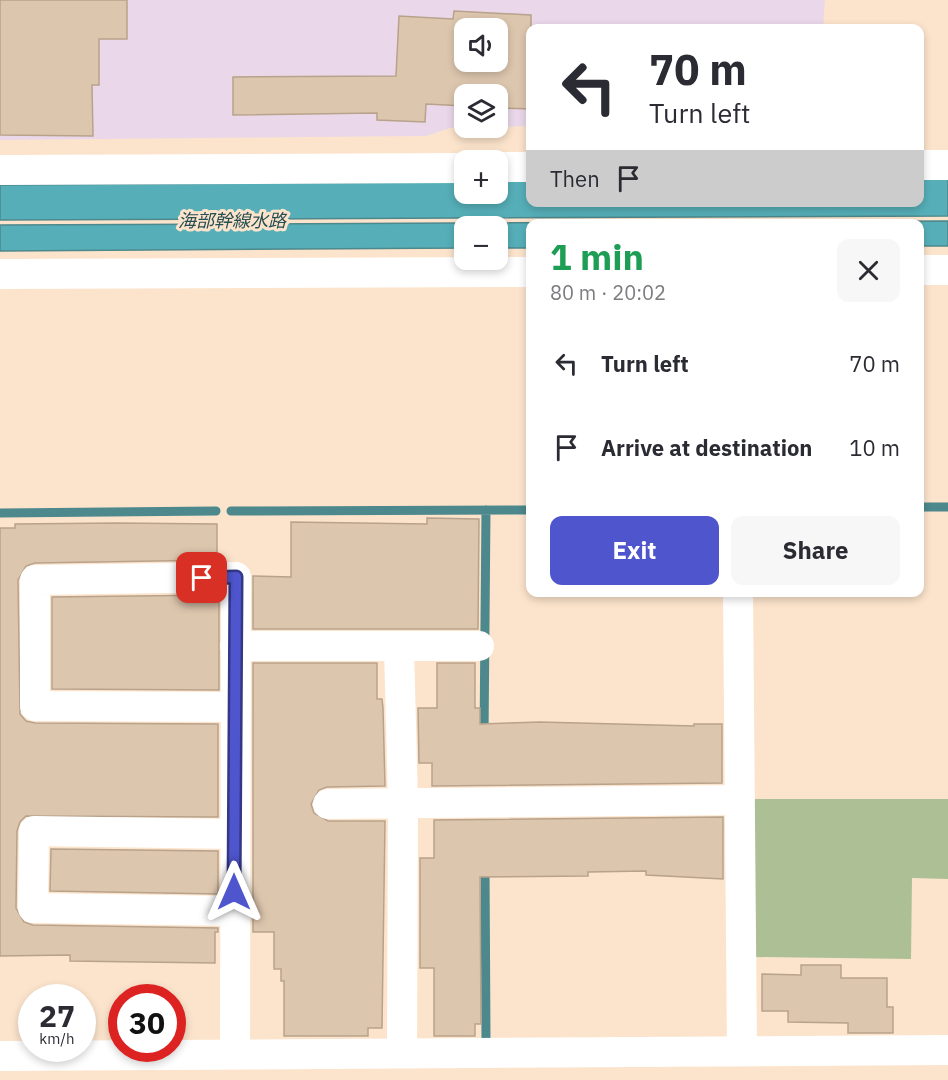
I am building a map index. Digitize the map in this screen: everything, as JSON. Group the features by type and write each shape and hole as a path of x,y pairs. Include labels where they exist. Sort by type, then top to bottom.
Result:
{"street":[{"path":"924,165 948,165"},
{"path":"508,167 526,167"},
{"path":"0,170 454,168"},
{"path":"924,270 948,270"},
{"path":"0,274 526,272"},
{"path":"235,707 35,706 35,580 236,577 235,646 235,707 234,834 236,1053"},
{"path":"738,597 742,1052"},
{"path":"235,646 479,646"},
{"path":"399,646 403,803 402,1053"},
{"path":"328,804 740,800"},
{"path":"234,834 34,831 33,908 234,911"},
{"path":"0,1056 948,1050"}],"shaded area":[{"path":"0,0 825,0 823,24 526,24 526,126 508,127 508,84 454,84 454,128 426,136 0,140"}],"green space":[{"path":"750,799 948,799 948,879 912,878 911,959 753,957"}],"water":[{"path":"924,178 948,178 948,216 508,218 508,216 454,216 454,218 0,220 0,185 454,182 454,204 508,204 508,181 526,181 526,207 924,207"},
{"path":"924,221 948,221 948,246 924,246"},
{"path":"454,223 454,248 0,251 0,225"},
{"path":"508,223 526,223 526,248 508,248"}],"building":[{"path":"0,0 127,0 127,39 99,39 99,85 92,85 93,136 0,135"},
{"path":"454,11 531,15 531,24 526,24 526,109 508,108 508,84 454,84 454,105 426,104 425,122 377,120 377,113 233,115 233,77 396,76 399,16 453,19"},
{"path":"427,518 479,519 478,629 253,629 253,576 291,577 291,522 427,524"},
{"path":"15,524 217,524 217,560 35,563 26,566 18,580 20,714 26,721 35,723 218,724 218,817 26,816 20,822 17,831 16,908 24,922 33,925 218,928 218,932 215,932 215,963 70,961 70,955 0,956 0,528 15,528"},
{"path":"219,595 219,690 52,689 52,597"},
{"path":"253,663 377,663 377,699 382,699 383,708 385,786 327,787 319,790 311,804 314,813 328,821 385,821 382,1028 368,1028 368,1036 284,1036 284,981 281,981 281,969 274,969 274,932 253,932"},
{"path":"437,663 475,663 475,708 480,708 480,724 540,722 694,726 694,724 722,724 722,783 432,786 432,763 419,763 418,708 437,708"},
{"path":"723,817 723,879 646,875 646,871 588,872 588,876 480,877 481,1024 475,1024 475,1036 434,1036 434,968 420,968 420,858 434,858 434,820"},
{"path":"51,849 218,851 218,894 50,891"},
{"path":"801,965 841,965 841,978 887,978 887,1007 893,1007 893,1033 848,1033 848,1023 788,1022 788,1011 762,1011 762,974 801,975"}],"waterway":[{"path":"924,507 948,507"},
{"path":"484,736 486,510"},
{"path":"231,511 526,510"},
{"path":"0,513 216,511"},
{"path":"485,865 486,1039"}],"route":[{"path":"202,578 236,577 234,892"}],"water label":[{"name":"海部幹線水路","path":"232,221"}]}
